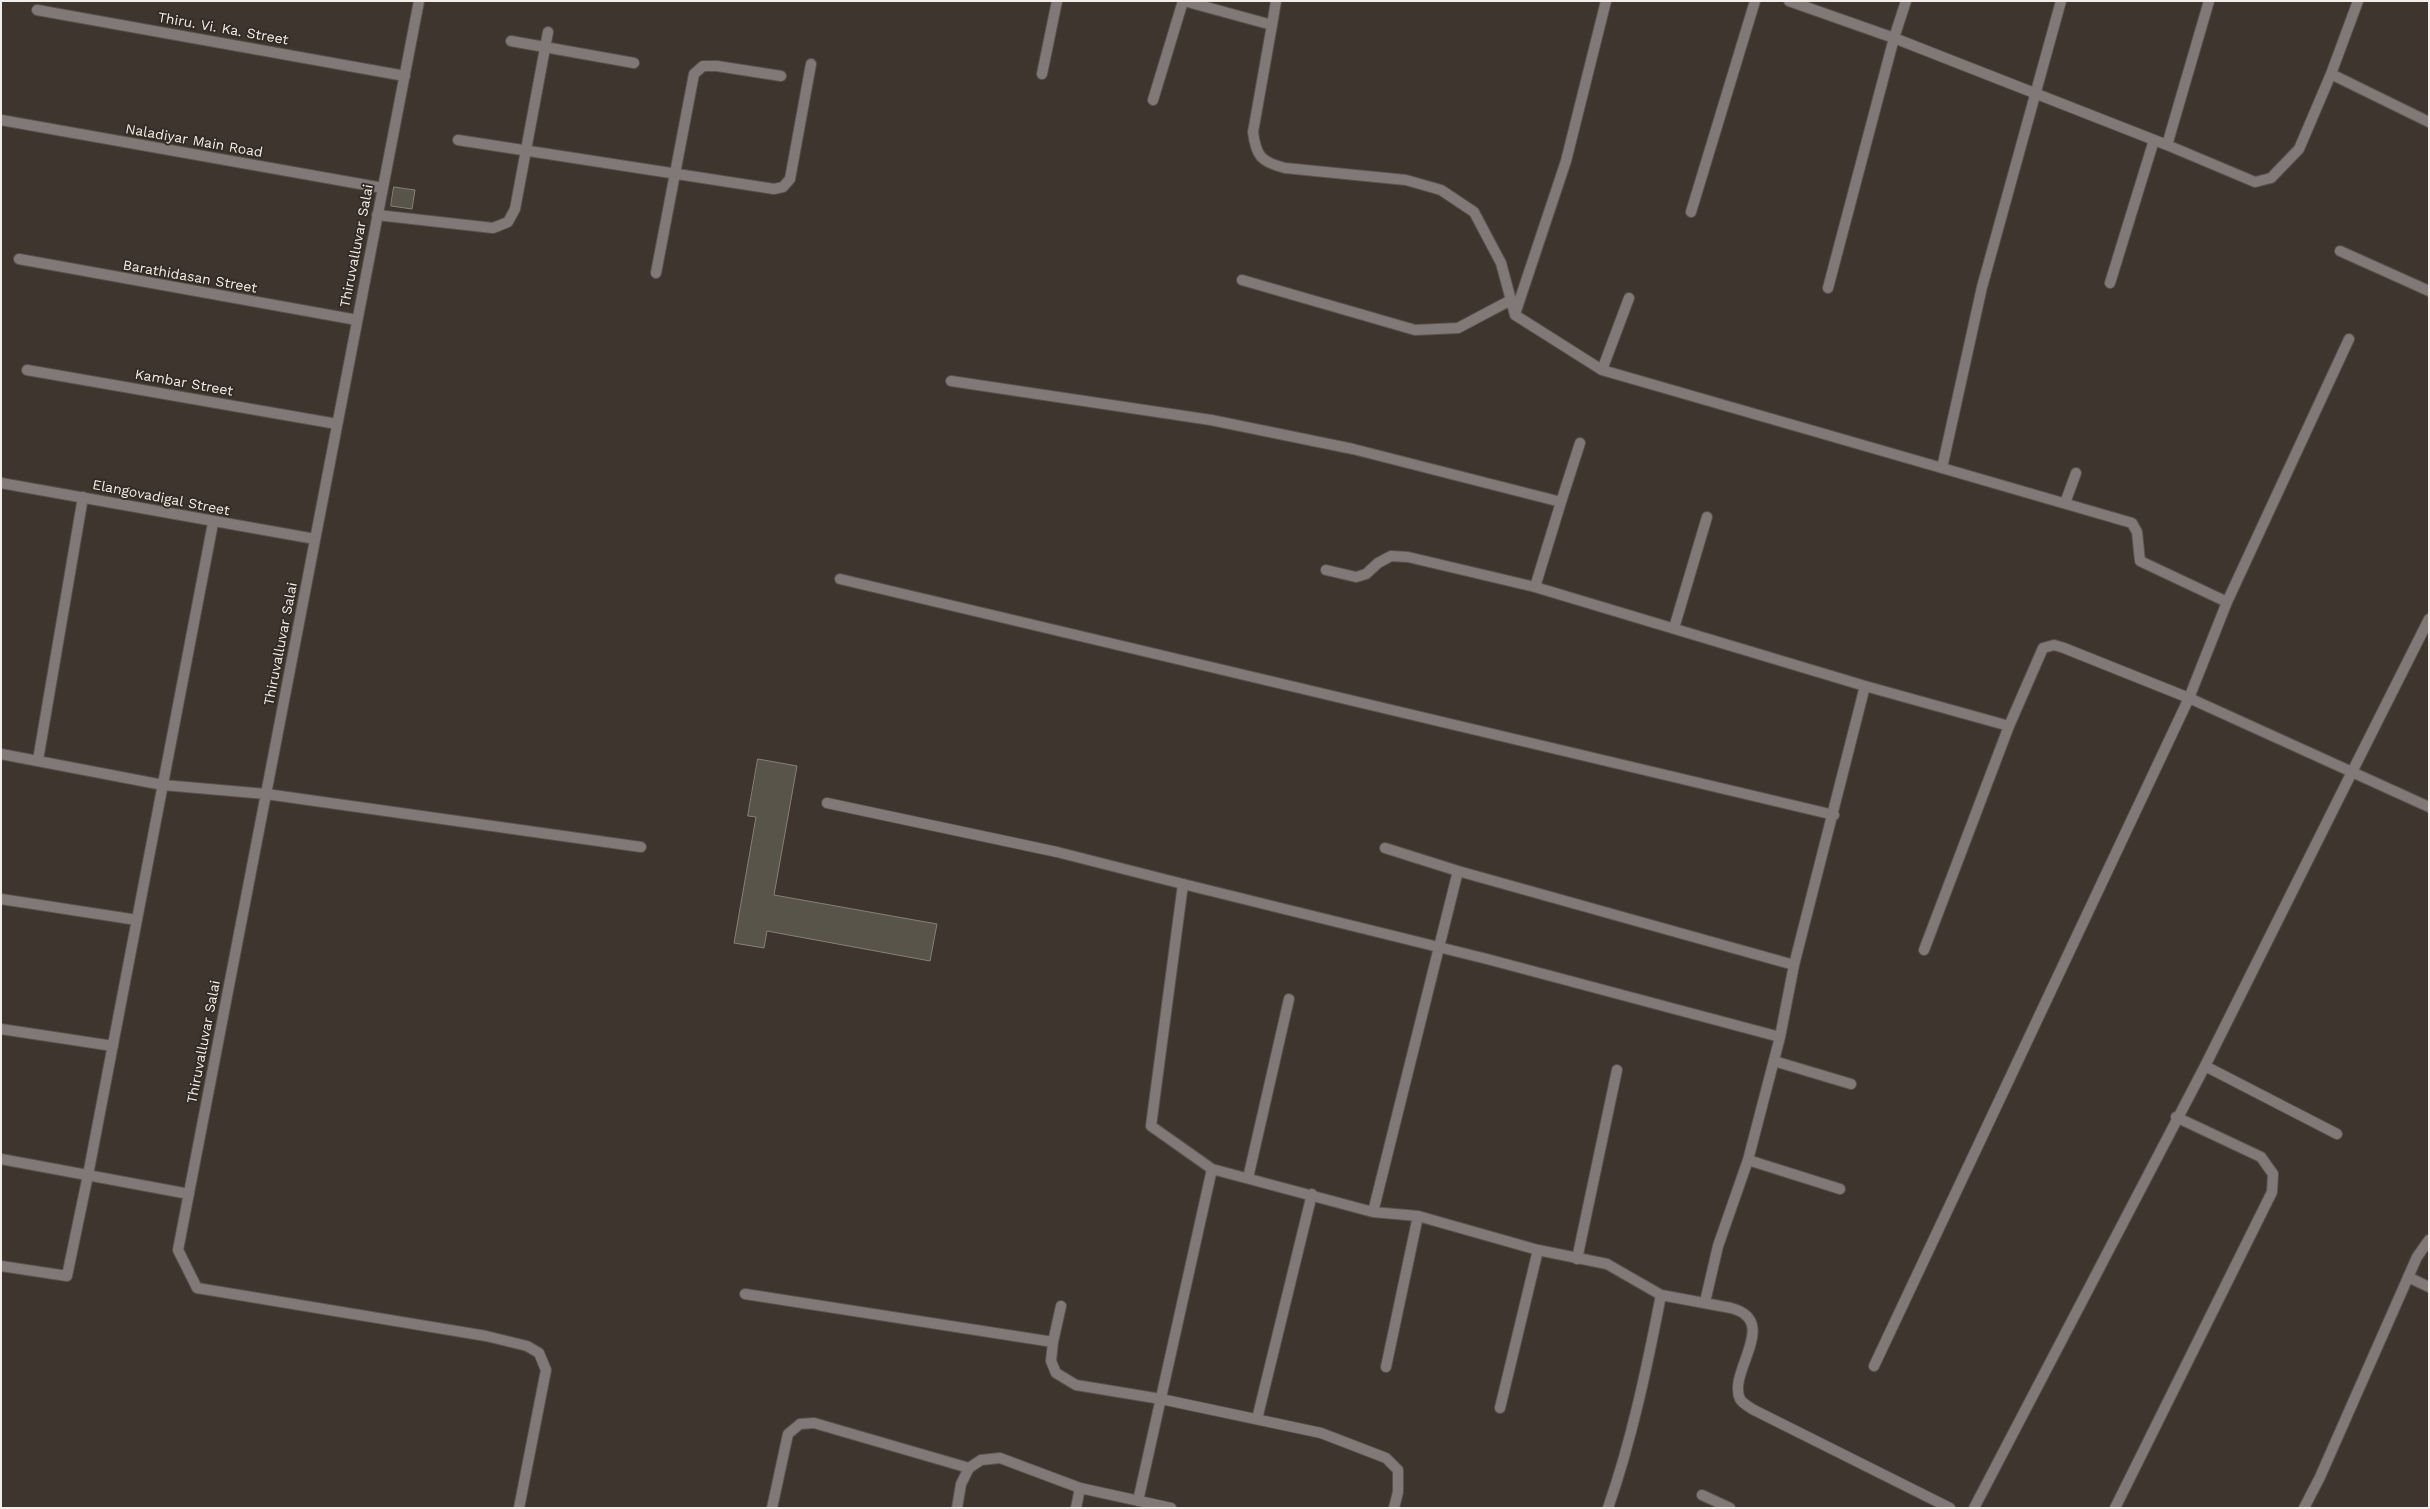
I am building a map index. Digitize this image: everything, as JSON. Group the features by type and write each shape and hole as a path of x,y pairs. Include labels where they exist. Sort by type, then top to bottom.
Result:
{"street":[{"name":"Thiruvalluvar Salai","path":"419,1 178,1250 197,1288 486,1336 527,1346 539,1353 546,1370 519,1508"},
{"path":"1042,74 1057,1"},
{"path":"1153,100 1183,1 1272,25"},
{"path":"1276,1 1253,132 1255,149 1268,164 1284,168 1406,180 1441,190 1474,212 1500,263 1515,315 1602,370 2132,523 2137,532 2140,561 2227,602"},
{"path":"1515,315 1566,160 1606,1"},
{"path":"1691,212 1755,1"},
{"path":"1789,1 1894,38 2036,93 2255,182 2271,178 2299,149 2332,74 2358,1"},
{"path":"1828,288 1894,38 1906,1"},
{"path":"1942,468 1982,287 2061,1"},
{"path":"2167,145 2209,1"},
{"name":"Thiru. Vi. Ka. Street","path":"38,10 404,76"},
{"path":"377,215 493,228 508,222 516,209 548,32"},
{"path":"511,42 634,63"},
{"path":"458,140 774,190 783,188 790,179 811,64"},
{"path":"656,273 694,74 703,66 717,66 781,76"},
{"path":"2332,74 2429,122"},
{"name":"Naladiyar Main Road","path":"1,120 383,188"},
{"path":"2110,283 2154,140"},
{"path":"2340,251 2429,291"},
{"name":"Barathidasan Street","path":"19,259 357,320"},
{"path":"1242,280 1415,330 1458,328 1511,300"},
{"path":"1602,370 1629,298"},
{"path":"1874,1366 2189,698 2227,602 2349,339"},
{"name":"Kambar Street","path":"27,370 337,424"},
{"path":"951,381 1211,420 1353,449 1561,502"},
{"path":"1535,587 1580,443"},
{"path":"2065,503 2076,473"},
{"name":"Elangovadigal Street","path":"1,483 83,497 212,523 315,540"},
{"path":"38,760 83,497"},
{"path":"1674,628 1707,517"},
{"path":"1,1266 67,1276 113,1046 212,523"},
{"path":"1326,570 1356,577 1366,574 1378,563 1392,556 1408,557 1535,587 1865,686 2009,726"},
{"path":"840,578 1834,815"},
{"path":"1974,1508 2176,1117 2205,1066 2429,619"},
{"path":"1924,950 2009,726 2043,648 2054,645 2189,698 2429,808"},
{"path":"1705,1302 1718,1246 1748,1160 1774,1061 1794,965 1834,815 1865,686"},
{"path":"1,754 163,785 266,794 640,847"},
{"path":"827,803 1057,852 1440,947 1780,1037"},
{"path":"1385,848 1458,872 1794,965"},
{"path":"1373,1212 1458,872"},
{"path":"1183,884 1151,1126 1212,1169 1312,1194 1373,1212 1418,1216 1538,1250 1607,1264 1661,1295 1705,1302 1742,1311 1749,1316 1752,1339 1738,1389 1741,1400 1752,1409 1950,1508"},
{"path":"1,899 137,920"},
{"path":"1248,1178 1289,999"},
{"path":"1,1029 113,1046"},
{"path":"1774,1061 1851,1084"},
{"path":"2205,1066 2337,1134"},
{"path":"1577,1259 1617,1070"},
{"path":"2115,1508 2272,1192 2273,1174 2261,1157 2176,1117"},
{"path":"1,1159 189,1194"},
{"path":"1748,1160 1840,1189"},
{"path":"1138,1500 1212,1169"},
{"path":"1258,1419 1312,1194"},
{"path":"1386,1367 1418,1216"},
{"path":"2304,1508 2324,1468 2417,1257 2429,1240"},
{"path":"1500,1408 1538,1250"},
{"path":"2408,1277 2429,1287"},
{"path":"745,1294 1053,1342"},
{"path":"1608,1508 1622,1468 1647,1367 1661,1295"},
{"path":"1062,1306 1053,1342 1051,1360 1056,1373 1076,1385 1161,1399 1321,1433 1386,1458 1398,1470 1398,1492 1394,1508"},
{"path":"772,1508 788,1434 800,1424 814,1423 969,1468"},
{"path":"957,1508 961,1484 969,1468 981,1460 1000,1458 1080,1488 1171,1508"},
{"path":"1076,1508 1080,1488"},
{"path":"1702,1495 1730,1508"}],"building":[{"path":"394,187 415,190 412,209 391,206"},
{"path":"758,759 797,766 774,895 937,924 930,961 767,931 764,948 734,943 756,817 748,816"}]}
